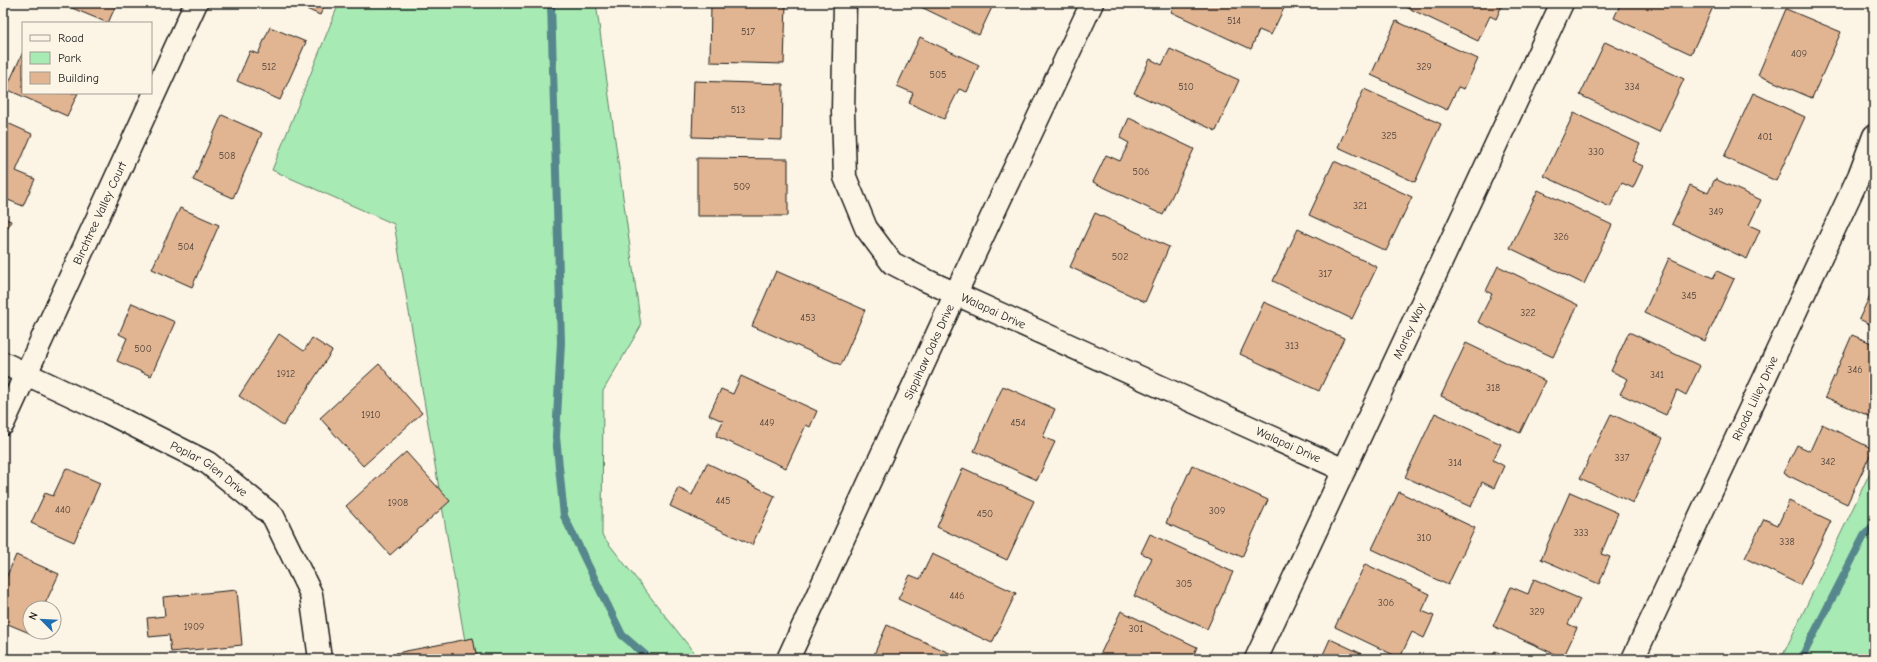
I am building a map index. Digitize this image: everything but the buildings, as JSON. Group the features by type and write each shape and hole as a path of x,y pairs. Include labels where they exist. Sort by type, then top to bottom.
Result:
{"street":[{"name":"Birchtree Valley Court","path":"3,424 196,3"},
{"name":"Walapai Drive","path":"845,3 843,111 845,177 866,228 892,263 923,279 1344,470"},
{"name":"Sippihaw Oaks Drive","path":"788,659 956,293 1092,3"},
{"name":"Marley Way","path":"1256,659 1562,3"},
{"name":"Rhoda Lilley Drive","path":"1633,659 1866,179 1874,136"},
{"name":"Poplar Glen Drive","path":"3,363 107,412 208,463 273,516 311,594 320,659"}],"green space":[{"path":"339,3 596,3 641,326 603,391 602,535 699,659 468,659 394,224 272,170"},
{"path":"1874,464 1874,659 1781,659"}],"waterway":[{"path":"551,3 561,342 556,437 564,516 622,635 650,659"},
{"path":"1801,659 1864,536 1874,525"}]}
